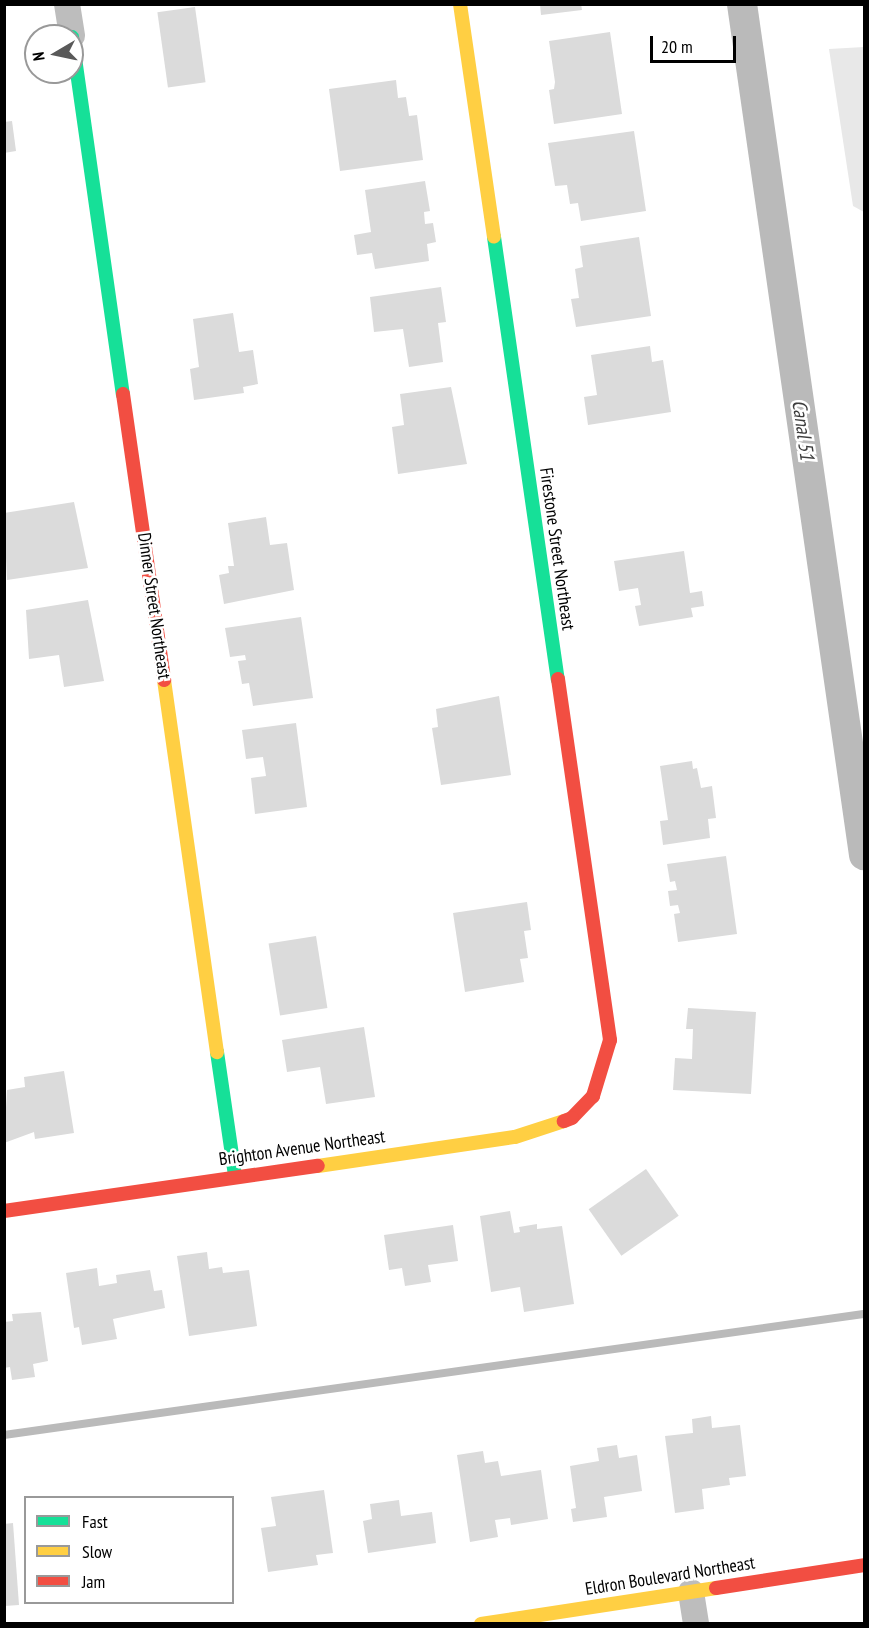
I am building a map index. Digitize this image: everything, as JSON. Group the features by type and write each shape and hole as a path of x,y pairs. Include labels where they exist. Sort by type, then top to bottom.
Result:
{"street":[{"name":"Dinner Street Northeast","path":"67,4 70,24"},
{"name":"Firestone Street Northeast","path":"460,4 610,1040 593,1096"},
{"name":"Dinner Street Northeast","path":"79,84 235,1175"},
{"name":"Brighton Avenue Northeast","path":"4,1211 235,1175 515,1137 572,1118 593,1096"},
{"name":"Eldron Boulevard Northeast","path":"481,1623 864,1565"},
{"path":"691,1592 696,1623"}],"shaded area":[{"path":"864,47 864,212 853,206 829,49"}],"building":[{"path":"540,4 581,4 582,10 541,15"},
{"path":"195,7 206,82 168,88 157,12"},
{"path":"610,32 622,114 554,124 549,90 554,89 555,82 549,41"},
{"path":"396,80 398,98 406,97 409,116 417,115 423,160 340,171 329,89"},
{"path":"12,121 16,151 4,153 4,122"},
{"path":"634,131 646,211 581,221 578,203 570,204 567,185 555,186 548,143"},
{"path":"425,181 430,211 424,212 425,224 433,223 436,242 427,244 429,261 375,269 372,253 357,255 354,235 371,232 365,190"},
{"path":"639,237 651,316 576,327 571,299 579,298 575,269 583,267 580,246"},
{"path":"441,287 446,322 438,323 443,362 409,367 403,329 374,332 370,297"},
{"path":"233,313 239,352 253,350 258,384 243,387 244,393 194,400 190,369 199,367 193,319"},
{"path":"650,346 652,362 663,360 671,412 588,425 584,397 597,395 591,355"},
{"path":"451,387 467,464 398,474 392,427 404,425 400,394"},
{"path":"74,502 88,568 7,580 4,513"},
{"path":"266,517 270,545 287,543 294,590 224,604 219,575 229,573 228,566 234,566 228,523"},
{"path":"684,551 690,593 702,591 704,606 691,608 693,617 639,626 635,606 641,605 638,588 619,591 614,561"},
{"path":"88,600 104,681 64,687 59,655 29,659 26,610"},
{"path":"301,617 313,698 253,706 249,683 242,684 238,661 246,660 245,655 230,657 225,628"},
{"path":"499,696 511,775 441,785 432,728 438,727 436,709"},
{"path":"296,723 307,807 255,814 251,778 266,776 263,757 246,759 242,730"},
{"path":"692,761 693,769 697,768 701,788 712,786 716,818 708,819 710,838 663,845 660,821 668,820 660,766"},
{"path":"726,856 737,934 678,942 674,914 680,913 678,905 670,906 668,891 677,890 675,881 670,882 667,864"},
{"path":"527,902 531,930 524,931 528,958 520,959 524,982 465,992 453,913"},
{"path":"316,936 327,1008 280,1016 269,944"},
{"path":"688,1008 756,1012 751,1094 673,1090 675,1058 692,1059 693,1029 686,1029"},
{"path":"364,1027 375,1097 326,1104 320,1067 287,1072 282,1040"},
{"path":"64,1071 74,1133 35,1139 34,1132 4,1143 7,1090 25,1087 24,1077"},
{"path":"646,1169 679,1216 621,1256 589,1209"},
{"path":"510,1211 514,1233 520,1232 519,1227 537,1224 537,1229 562,1226 574,1304 524,1312 520,1287 491,1292 480,1216"},
{"path":"453,1225 458,1261 428,1265 431,1282 405,1286 402,1268 389,1270 384,1235"},
{"path":"207,1252 209,1269 222,1267 223,1273 249,1270 257,1326 189,1336 177,1256"},
{"path":"97,1268 99,1286 117,1283 116,1275 150,1270 154,1291 162,1290 165,1308 113,1319 117,1339 82,1345 79,1327 74,1328 66,1273"},
{"path":"41,1312 48,1361 33,1364 35,1377 12,1380 10,1367 4,1368 4,1322 13,1321 12,1314"},
{"path":"711,1416 712,1428 740,1425 746,1476 729,1478 730,1485 702,1489 704,1509 675,1513 665,1436 693,1433 692,1419"},
{"path":"617,1445 619,1458 637,1455 642,1491 604,1497 607,1517 573,1522 571,1509 576,1508 570,1466 599,1461 597,1448"},
{"path":"483,1451 485,1463 498,1461 501,1476 541,1470 548,1519 511,1525 510,1518 495,1520 498,1537 470,1542 457,1455"},
{"path":"324,1490 333,1553 316,1555 318,1565 268,1572 261,1528 276,1526 271,1497"},
{"path":"399,1500 401,1516 432,1512 436,1543 368,1553 363,1521 372,1519 370,1504"},
{"path":"13,1523 19,1605 4,1606 4,1524"}],"waterway":[{"name":"Canal 51","path":"742,4 864,855"},
{"path":"4,1435 864,1314"}],"traffic: fast":[{"path":"79,84 123,394"},
{"path":"494,237 558,679"},
{"path":"217,1052 235,1175"}],"traffic: slow":[{"path":"460,4 494,237"},
{"path":"164,680 217,1052"},
{"path":"318,1166 515,1137 564,1121"},
{"path":"481,1624 716,1588"}],"traffic: jam":[{"path":"123,394 164,680"},
{"path":"558,679 610,1040 593,1096 572,1118 564,1121"},
{"path":"4,1211 318,1166"},
{"path":"716,1588 864,1565"}]}
